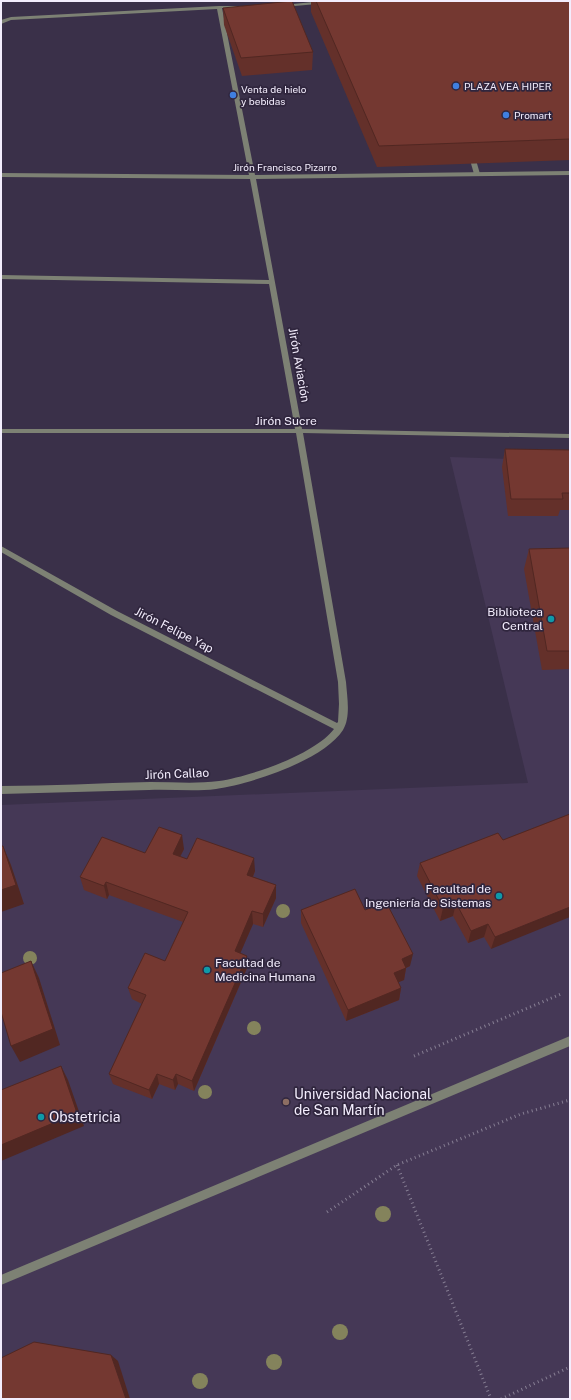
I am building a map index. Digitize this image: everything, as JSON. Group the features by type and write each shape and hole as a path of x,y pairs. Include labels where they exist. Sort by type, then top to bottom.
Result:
{"street":[{"path":"277,6 340,1"},
{"path":"1,22 11,19 219,7 247,8"},
{"name":"Jirón Aviación","path":"219,7 254,177 342,682 343,714 339,728"},
{"path":"477,174 470,148 478,147"},
{"name":"Jirón Francisco Pizarro","path":"1,175 254,177 570,173"},
{"path":"1,277 272,282"},
{"name":"Jirón Sucre","path":"1,431 299,432 570,436"},
{"name":"Jirón Felipe Yap","path":"1,549 114,612 339,728"},
{"name":"Jirón Callao","path":"1,790 221,784 270,771 294,761 316,750 339,728"},
{"path":"1,1280 570,1041"}],"path":[{"path":"414,1056 562,994"},
{"path":"328,1212 397,1165 521,1114 570,1100"},
{"path":"397,1165 491,1399"},
{"path":"501,1399 570,1367"}],"shaded area":[{"name":"Universidad Nacional de San Martín","path":"450,457 570,461 570,1399 1,1399 1,805 528,783"}],"building":[{"path":"292,1 313,52 241,58 223,8"},
{"name":"PLAZA VEA HIPER","path":"316,1 570,1 570,139 379,146"},
{"path":"505,449 570,450 570,493 562,493 563,499 511,499"},
{"name":"Biblioteca Central","path":"570,548 570,651 547,651 529,549"},
{"name":"Facultad de Ingeniería de Sistemas","path":"570,814 570,907 495,937 488,924 471,931 456,903 443,908 420,863 498,833 503,840"},
{"name":"Facultad de Medicina Humana","path":"159,827 182,835 173,854 187,859 197,838 254,858 247,875 276,885 263,914 252,911 235,951 247,956 192,1081 176,1074 173,1080 157,1074 149,1090 109,1074 146,995 128,988 145,953 165,961 188,912 106,882 104,886 80,877 102,837 145,853"},
{"path":"1,846 3,846 16,885 1,890"},
{"name":"Facultad de Ingeniería de Sistemas","path":"355,889 365,910 386,902 413,954 402,959 406,968 394,973 401,988 348,1010 301,910"},
{"path":"31,961 53,1029 11,1046 1,1012 1,973"},
{"name":"Obstetricia","path":"61,1066 77,1113 1,1145 1,1090"},
{"path":"34,1342 111,1355 126,1399 1,1399 1,1358"}],"place":[{"name":"PLAZA VEA HIPER","path":"456,86"},
{"name":"Venta de hielo y bebidas","path":"233,95"},
{"name":"Promart","path":"506,115"},
{"name":"Biblioteca Central","path":"551,619"},
{"name":"Facultad de Ingeniería de Sistemas","path":"499,896"},
{"name":"Facultad de Medicina Humana","path":"207,970"},
{"name":"Universidad Nacional de San Martín","path":"286,1102"},
{"name":"Obstetricia","path":"41,1117"}]}
